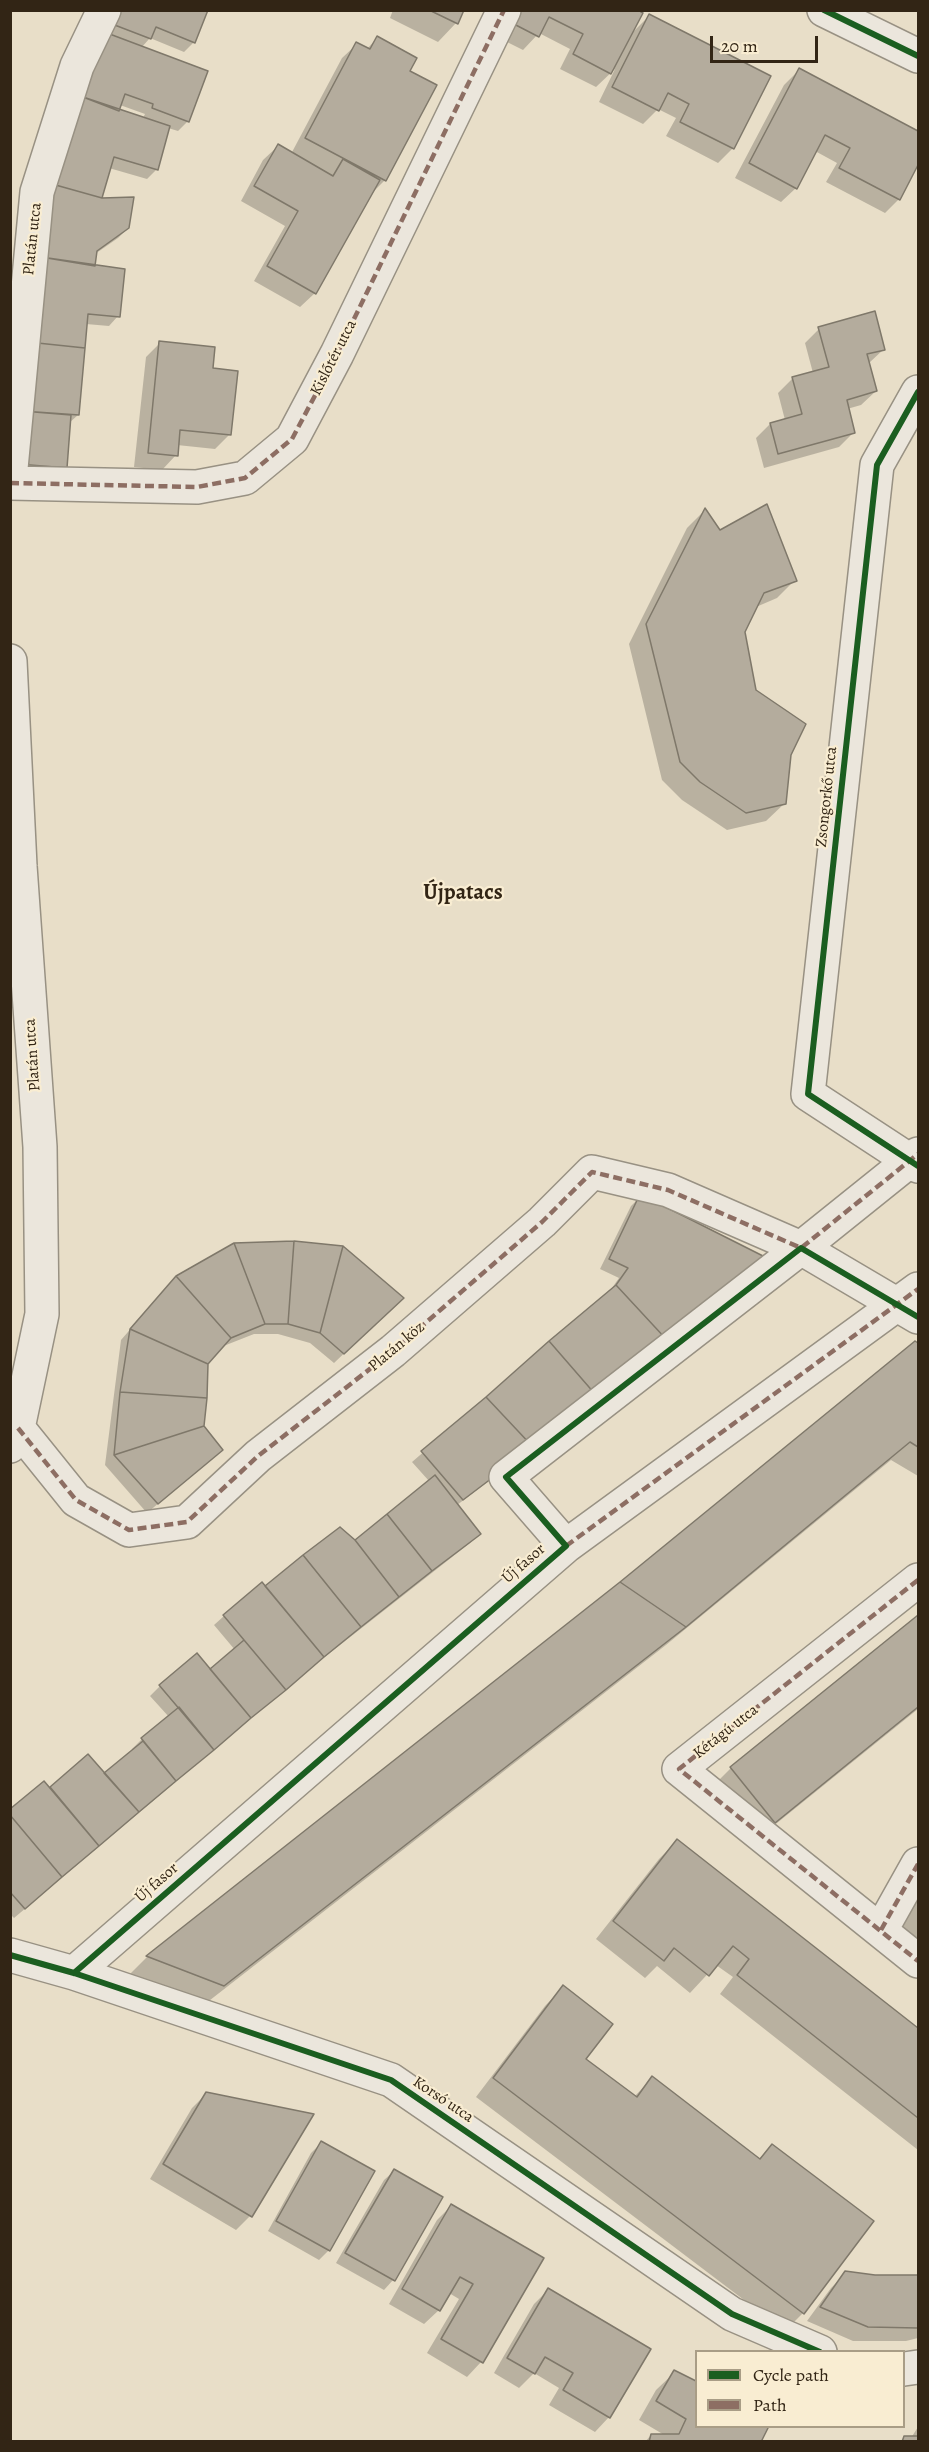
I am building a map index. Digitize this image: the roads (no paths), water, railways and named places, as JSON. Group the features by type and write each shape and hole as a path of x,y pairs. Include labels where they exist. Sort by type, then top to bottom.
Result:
{"street":[{"name":"Platán utca","path":"10,481 37,192 77,66 104,10"},
{"name":"Kislőtér utca","path":"10,481 197,487 244,477 292,439 504,10"},
{"path":"824,10 918,56"},
{"name":"Zsongorkő utca","path":"916,1160 808,1094 876,465 918,392"},
{"name":"Platán utca","path":"10,661 20,866 40,1147 42,1314 14,1437"},
{"path":"801,1248 916,1160"},
{"name":"Platán köz","path":"14,1437 76,1500 129,1530 187,1522 258,1456 402,1344 542,1222 592,1172 668,1190 801,1248"},
{"name":"Új fasor","path":"74,1973 566,1546 911,1303 801,1248 506,1477 566,1546"},
{"name":"Kétágú utca","path":"918,1580 679,1769 918,1961"},
{"path":"881,1930 918,1864"},
{"name":"Korsó utca","path":"10,1955 74,1973 391,2080 732,2314 815,2350"}],"district":[{"name":"Újpatacs","path":"463,894"}]}
